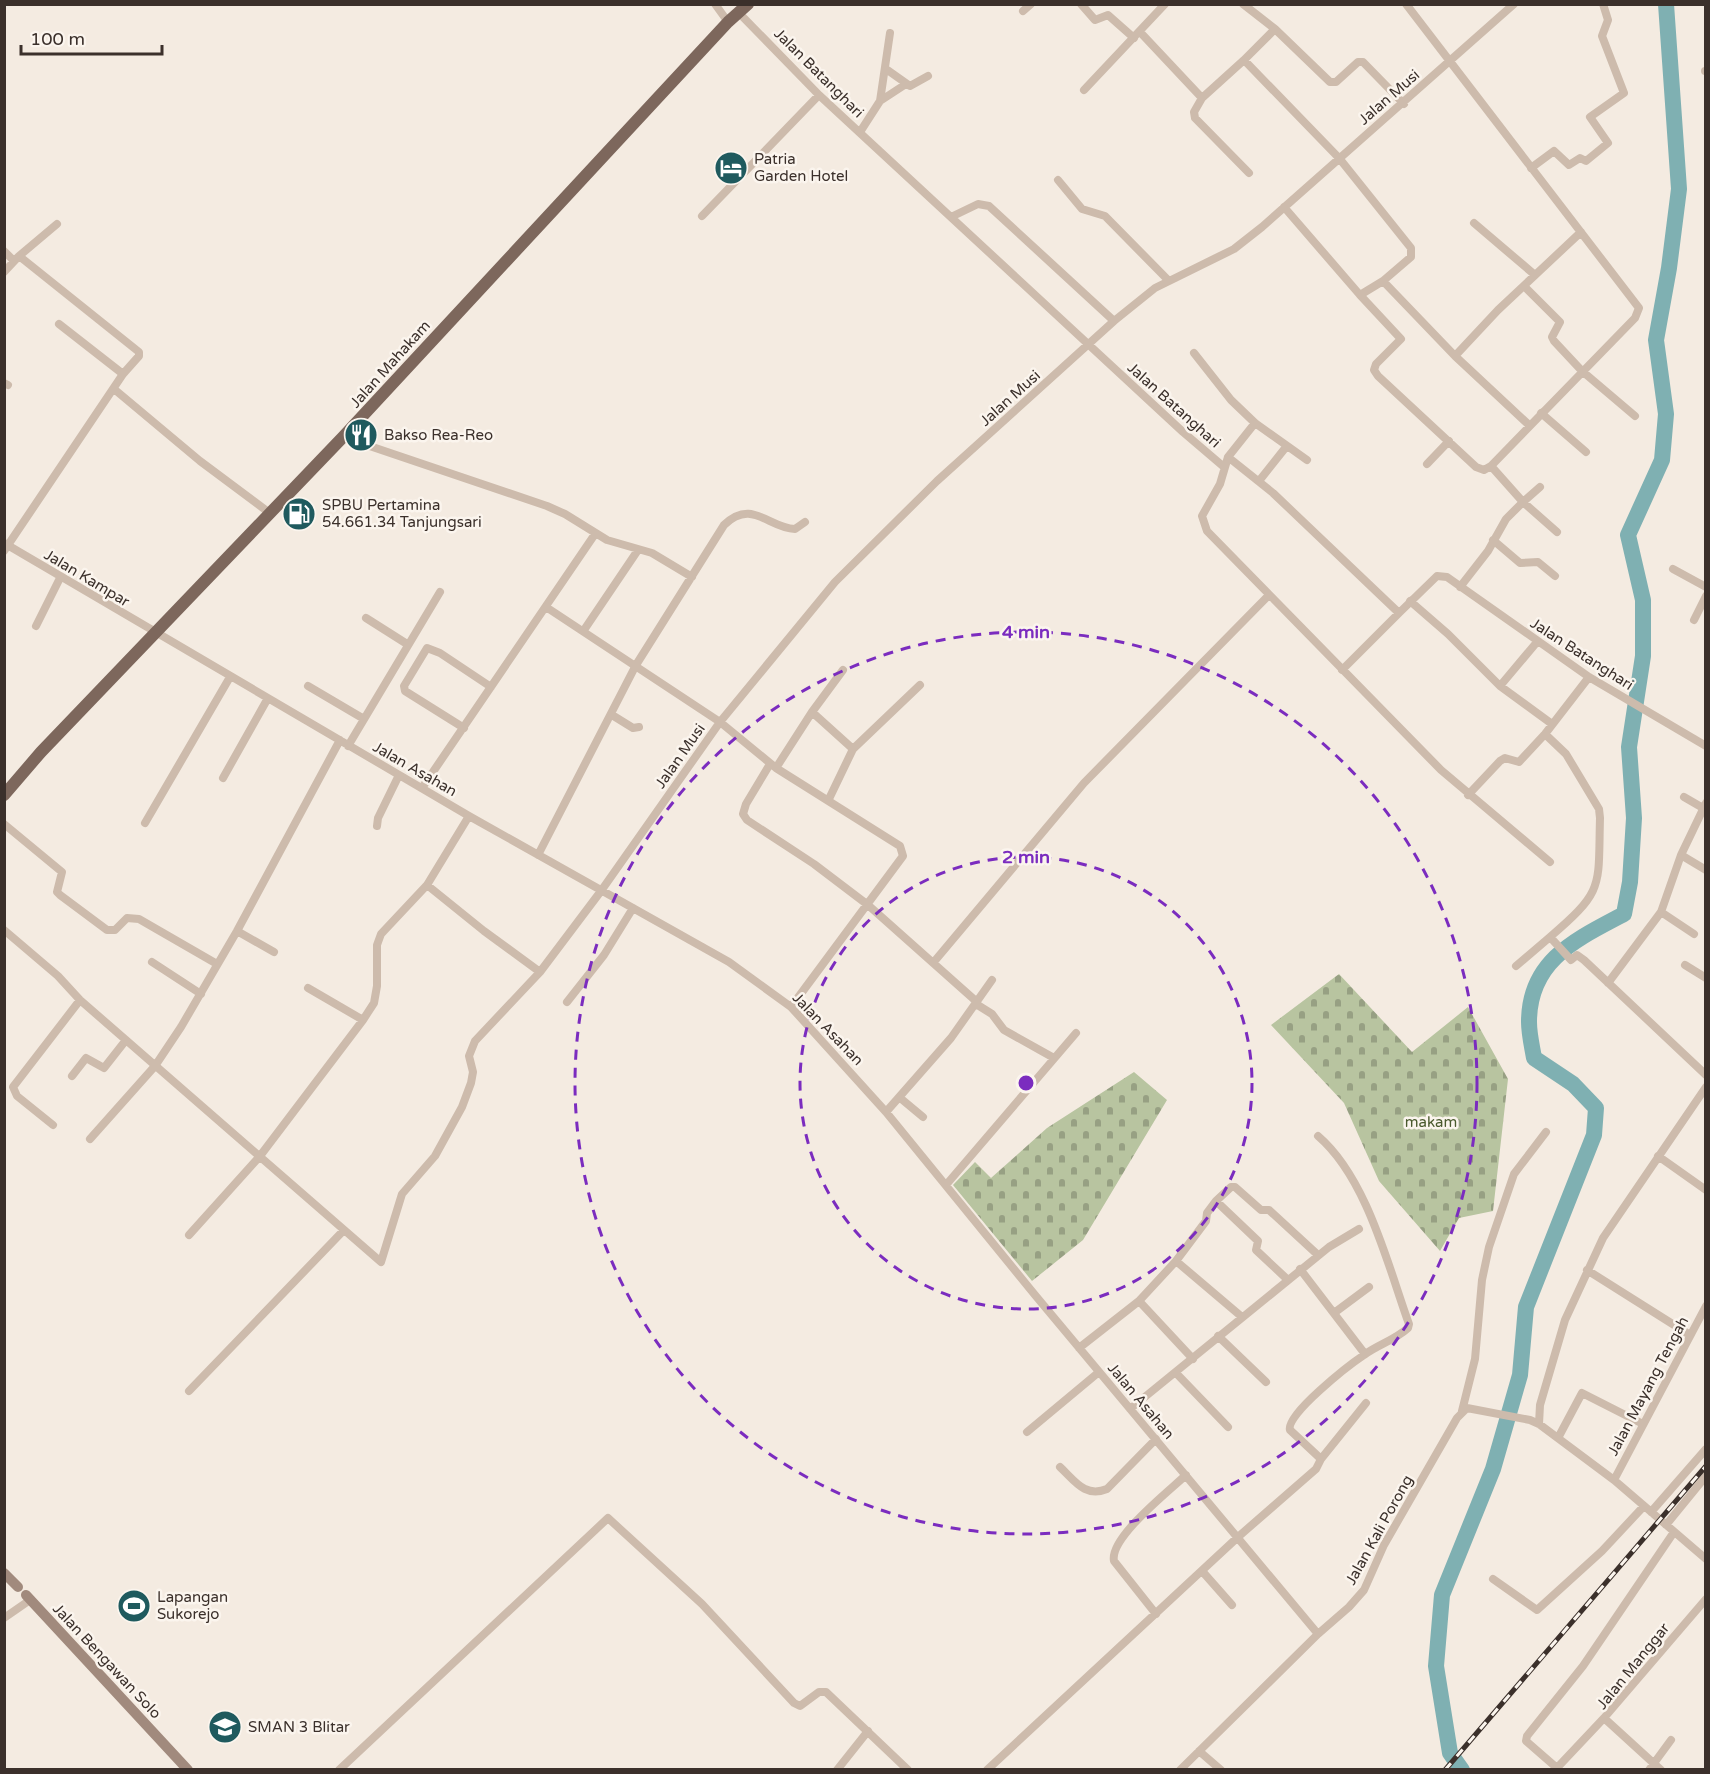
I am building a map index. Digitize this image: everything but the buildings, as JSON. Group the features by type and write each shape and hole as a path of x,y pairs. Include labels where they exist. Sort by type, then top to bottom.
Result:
{"main road":[{"name":"Jalan Mahakam","path":"4,795 41,753 271,514 728,22 743,9"},
{"name":"Jalan Bengawan Solo","path":"4,1574 188,1770"}],"street":[{"path":"715,4 728,22"},
{"path":"1023,11 1031,4"},
{"path":"1081,4 1095,20 1108,15 1137,35 1202,98"},
{"path":"1084,90 1165,4"},
{"path":"1243,4 1275,29 1330,82 1336,82 1358,62 1363,62 1404,104"},
{"path":"1284,207 1401,339 1376,364 1374,370 1378,376 1480,470 1491,466 1639,312 1627,291 1406,4"},
{"name":"Jalan Musi","path":"344,1230 381,1262 402,1194 435,1156 462,1107 473,1072 469,1052 540,972 601,891 720,722 843,573 937,481 1114,321 1168,280 1234,249 1404,104 1514,4"},
{"path":"1531,168 1554,151 1568,165 1581,158 1586,161 1608,144 1590,117 1624,93 1602,36 1608,20 1603,4"},
{"name":"Jalan Batanghari","path":"743,9 819,94 1088,345 1224,467 1228,457 1259,481 1398,613 1437,576 1447,577 1589,677 1706,746"},
{"path":"1249,173 1196,118 1194,107 1275,29"},
{"path":"860,132 875,114 880,101 891,33"},
{"path":"1244,60 1339,158 1413,252 1383,281 1360,295"},
{"path":"886,69 906,84"},
{"path":"880,101 906,84 917,84 928,76"},
{"path":"702,216 819,94"},
{"path":"1059,180 1082,209 1105,216 1168,280"},
{"path":"951,217 978,204 989,206 1114,321"},
{"path":"1474,223 1535,275"},
{"path":"4,272 57,224"},
{"path":"1455,356 1581,232"},
{"path":"4,251 139,352 139,356 123,374 6,547"},
{"path":"1383,281 1455,356 1529,425"},
{"path":"1524,286 1560,322 1552,337 1554,341 1582,371 1635,417"},
{"path":"59,324 123,374"},
{"path":"1194,353 1231,400 1255,423 1307,460"},
{"path":"114,389 200,461 271,514"},
{"path":"1541,413 1586,452"},
{"path":"1228,457 1255,423"},
{"path":"343,437 547,506 565,514 595,534 622,546 652,553 692,577"},
{"path":"1427,464 1449,441"},
{"path":"1259,481 1286,447"},
{"path":"1491,466 1523,502 1557,532"},
{"path":"1224,467 1220,484 1202,516 1202,523 1207,531 1468,795 1550,862"},
{"path":"1460,586 1488,551 1506,519 1540,487"},
{"path":"538,855 636,665 724,525 733,516 760,515 789,529 795,529 804,522"},
{"path":"422,788 595,534"},
{"path":"1493,540 1520,563 1538,562 1555,576"},
{"name":"Jalan Kampar","path":"6,547 156,634"},
{"path":"584,630 638,550"},
{"path":"1673,569 1706,587"},
{"path":"36,626 60,578"},
{"path":"348,746 440,592"},
{"path":"933,963 1084,783 1269,595"},
{"path":"1694,620 1706,597"},
{"path":"1410,601 1448,634 1500,686 1552,724"},
{"path":"546,607 720,722 773,766 900,846 903,856 791,1007"},
{"path":"1342,670 1398,613"},
{"path":"366,618 407,644"},
{"name":"Jalan Asahan","path":"156,634 469,816 729,962 791,1007 886,1112 1318,1634"},
{"path":"1500,686 1537,642"},
{"path":"464,728 405,691 404,686 427,648 440,653 491,687"},
{"path":"843,670 746,804 743,814 747,820 814,864 868,905 992,1014 1004,1030 1054,1058"},
{"path":"145,823 230,677"},
{"path":"1468,795 1500,761 1505,758 1519,762 1545,734 1589,677"},
{"path":"828,801 853,749 920,685"},
{"path":"308,686 364,719"},
{"path":"223,778 268,698"},
{"path":"812,712 853,749"},
{"path":"612,715 633,728 639,727"},
{"path":"1516,966 1552,939 1588,902 1598,882 1599,809 1566,754 1545,734"},
{"path":"90,1139 155,1066 201,994 340,740"},
{"path":"377,826 378,818 399,775"},
{"path":"1608,983 1661,912 1681,855 1704,806 1684,797"},
{"path":"189,1234 260,1156 363,1020 374,1003 377,986 377,945 381,934 430,887 469,816"},
{"path":"4,824 62,872 57,892 108,930 115,930 127,918 139,919 217,964"},
{"path":"1681,855 1706,870"},
{"path":"430,887 540,972"},
{"path":"567,1002 604,955 633,908"},
{"path":"1661,912 1694,934"},
{"path":"237,931 274,952"},
{"path":"6,934 58,976 80,1000 344,1230 189,1391"},
{"path":"1552,939 1571,960 1578,955 1706,1075"},
{"path":"152,962 201,994"},
{"path":"1685,965 1706,978"},
{"path":"886,1112 951,1038 992,980"},
{"path":"309,988 363,1020"},
{"path":"52,1125 17,1096 13,1088 80,1000"},
{"path":"946,1185 1076,1033"},
{"path":"72,1076 86,1058 104,1068 126,1040"},
{"path":"1539,1424 1540,1405 1558,1341 1587,1270 1603,1238 1706,1087"},
{"path":"899,1097 923,1117"},
{"name":"Jalan Kali Porong","path":"1180,1770 1364,1590 1384,1545 1462,1411 1475,1359 1482,1280 1488,1247 1514,1174 1546,1132"},
{"path":"1318,1136 1340,1160 1371,1218 1409,1324 1403,1332 1365,1354 1339,1374 1289,1423 1290,1430 1321,1459"},
{"path":"1658,1156 1706,1191"},
{"path":"1079,1348 1139,1301 1176,1261 1206,1221 1207,1213 1231,1187 1235,1187 1261,1210 1269,1210 1318,1255"},
{"path":"1216,1202 1257,1240 1256,1250 1288,1280"},
{"path":"1130,1409 1300,1269 1359,1228"},
{"path":"1176,1261 1242,1317"},
{"path":"1300,1269 1365,1354"},
{"path":"1587,1270 1690,1335"},
{"path":"1334,1313 1369,1287"},
{"path":"1139,1301 1193,1359"},
{"name":"Jalan Mayang Tengah","path":"1614,1480 1706,1305"},
{"path":"1218,1336 1266,1382"},
{"path":"1027,1432 1099,1372"},
{"path":"1176,1373 1227,1427"},
{"path":"1558,1438 1582,1393 1643,1424"},
{"path":"987,1770 1238,1537 1316,1469 1321,1459 1366,1403"},
{"path":"1462,1411 1474,1408 1539,1424 1614,1480 1706,1559"},
{"path":"1060,1467 1086,1491 1097,1493 1107,1490 1156,1439"},
{"path":"1651,1512 1706,1449"},
{"path":"1156,1614 1113,1556 1122,1537 1186,1475"},
{"path":"1666,1525 1706,1476"},
{"path":"1493,1579 1537,1610 1602,1551 1644,1506"},
{"path":"339,1770 608,1518 702,1604 794,1703 800,1706 819,1692 826,1692 908,1770"},
{"path":"1604,1718 1556,1769 1526,1741 1527,1736 1583,1666 1674,1532"},
{"path":"1202,1571 1232,1605"},
{"path":"4,1618 25,1594"},
{"name":"Jalan Manggar","path":"1661,1770 1652,1766 1604,1718 1706,1599"},
{"path":"837,1770 868,1731"},
{"path":"1652,1766 1671,1740"},
{"path":"1199,1751 1221,1770"}],"green space":[{"name":"makam","path":"1339,974 1412,1052 1468,1007 1508,1079 1493,1211 1459,1218 1440,1251 1379,1181 1344,1103 1271,1025"},
{"path":"1134,1072 1167,1100 1083,1240 1032,1281 953,1185 975,1162 991,1178 1047,1128"}],"waterway":[{"path":"1462,1770 1450,1753 1436,1666 1442,1595 1493,1469 1520,1375 1526,1307 1594,1135 1596,1108 1573,1084 1534,1058 1529,1026 1531,1001 1537,982 1559,954 1589,933 1624,914 1630,882 1634,818 1629,747 1643,656 1643,600 1628,535 1662,460 1666,414 1656,340 1669,268 1679,189 1666,4"}],"railway":[{"path":"1445,1770 1706,1466"}],"place":[{"name":"Patria Garden Hotel","path":"731,168"},
{"name":"Bakso Rea-Reo","path":"361,435"},
{"name":"SPBU Pertamina 54.661.34 Tanjungsari","path":"299,514"},
{"name":"Lapangan Sukorejo","path":"134,1606"},
{"name":"SMAN 3 Blitar","path":"225,1727"}]}
